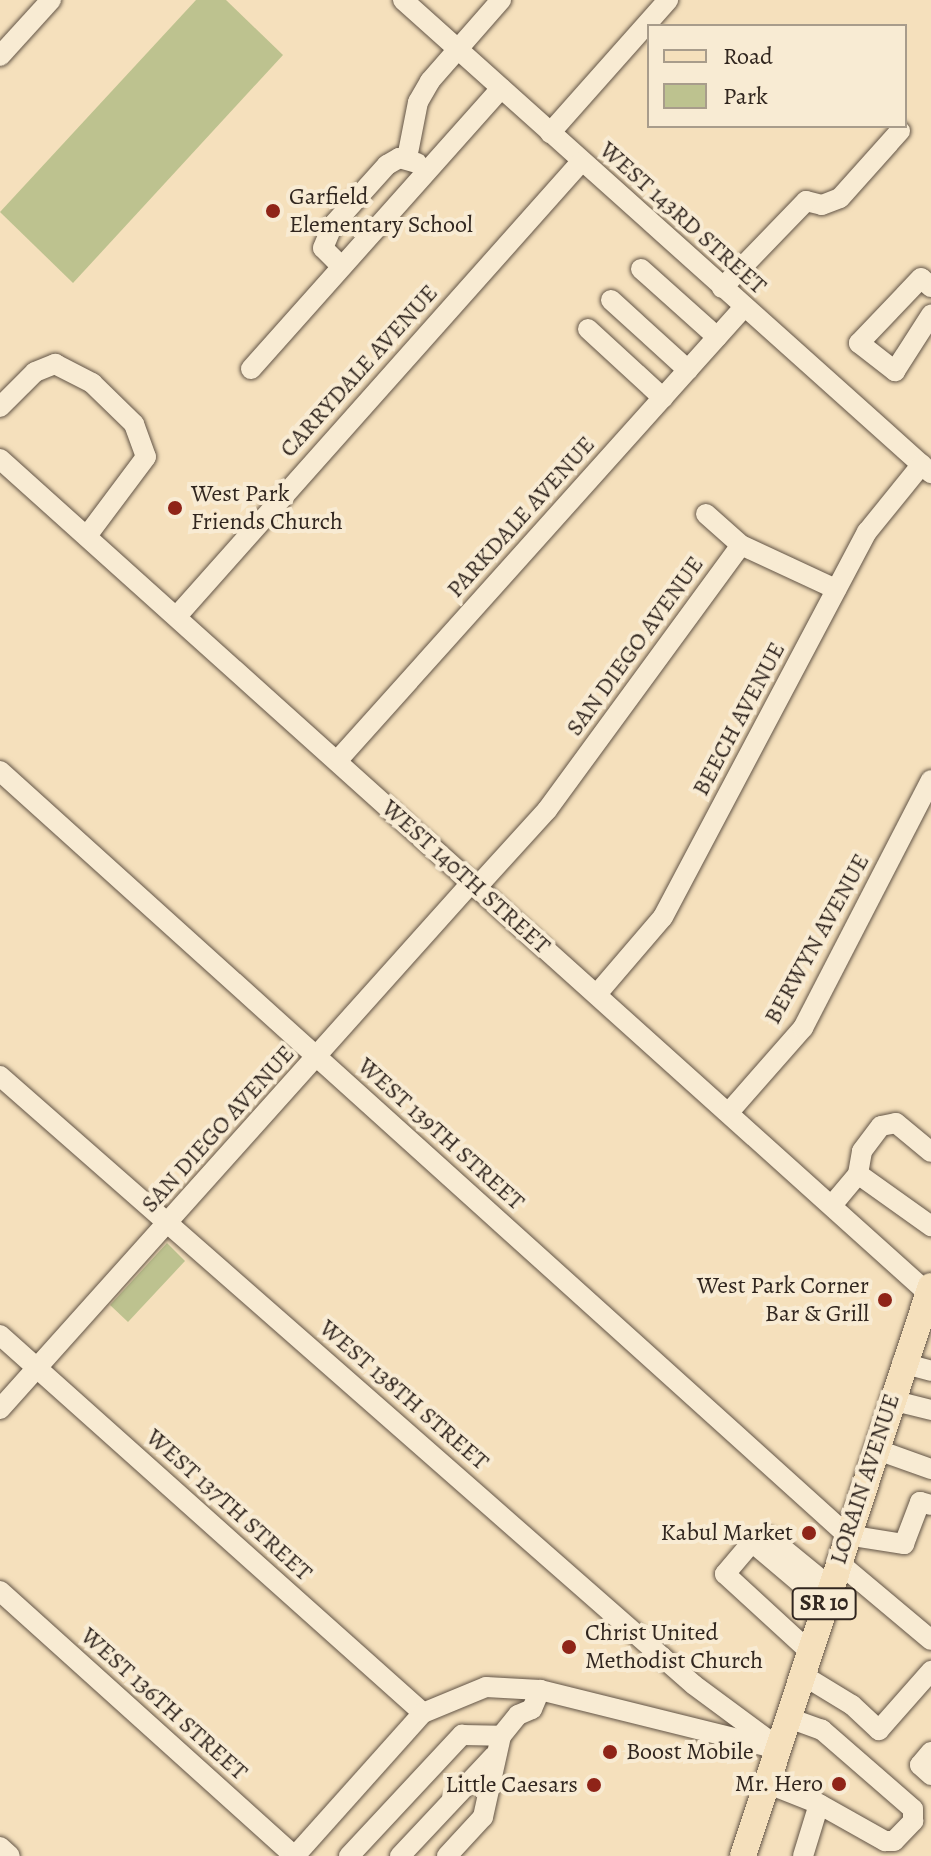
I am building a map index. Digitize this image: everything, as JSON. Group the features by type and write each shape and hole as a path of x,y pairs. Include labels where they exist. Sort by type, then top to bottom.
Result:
{"main road":[{"name":"LORAIN AVENUE","path":"743,1856 902,1363 930,1291"}],"street":[{"path":"0,56 51,0"},
{"name":"WEST 143RD STREET","path":"403,0 926,468"},
{"path":"407,158 418,102 458,49 501,0"},
{"path":"550,133 668,0"},
{"path":"251,369 340,265 501,88"},
{"path":"722,288 806,201 822,205 840,198 900,131"},
{"path":"407,158 427,170"},
{"path":"340,265 323,248 333,225 387,165 407,158"},
{"name":"CARRYDALE AVENUE","path":"177,616 581,162"},
{"path":"641,269 717,337"},
{"path":"931,287 921,278 859,343 895,371 931,315"},
{"path":"611,300 688,370"},
{"name":"PARKDALE AVENUE","path":"337,761 744,307"},
{"path":"588,329 663,398"},
{"path":"0,407 35,372 55,364 92,383 134,424 146,457 87,536"},
{"name":"WEST 140TH STREET","path":"1,462 930,1291"},
{"name":"BEECH AVENUE","path":"597,994 663,917 867,532 926,468"},
{"path":"706,514 741,545 836,589"},
{"name":"SAN DIEGO AVENUE","path":"0,1409 317,1057 547,810 741,545"},
{"name":"WEST 139TH STREET","path":"0,771 847,1535"},
{"name":"BERWYN AVENUE","path":"730,1111 803,1028 931,780"},
{"name":"WEST 138TH STREET","path":"0,1076 694,1685 779,1748"},
{"path":"833,1204 858,1174 862,1151 892,1121 931,1152"},
{"path":"858,1174 931,1226"},
{"name":"WEST 137TH STREET","path":"0,1335 423,1713"},
{"path":"902,1363 931,1371"},
{"path":"891,1400 931,1410"},
{"path":"875,1449 931,1469"},
{"path":"847,1535 904,1544 920,1502 931,1505"},
{"path":"769,1537 827,1596"},
{"path":"827,1596 752,1542 725,1574 805,1662 879,1730 931,1671"},
{"path":"838,1562 931,1640"},
{"name":"WEST 136TH STREET","path":"0,1591 294,1856"},
{"path":"294,1856 423,1713 486,1687 540,1690 779,1748"},
{"path":"400,1856 498,1746 518,1715 532,1709 540,1690"},
{"path":"766,1783 819,1804 885,1841 905,1832 915,1814 822,1730 787,1717"},
{"path":"349,1856 462,1735 498,1746"},
{"path":"471,1856 498,1746"},
{"path":"931,1752 920,1765 931,1775"},
{"path":"803,1856 819,1804"},
{"path":"447,1856 483,1817"},
{"path":"0,1847 10,1856"}],"green space":[{"path":"196,0 226,0 283,55 73,283 0,212"},
{"path":"167,1243 185,1261 128,1322 110,1305"}],"place":[{"name":"Garfield Elementary School","path":"273,211"},
{"name":"West Park Friends Church","path":"175,508"},
{"name":"West Park Corner Bar & Grill","path":"885,1300"},
{"name":"Kabul Market","path":"809,1533"},
{"name":"Christ United Methodist Church","path":"569,1647"},
{"name":"Boost Mobile","path":"610,1752"},
{"name":"Mr. Hero","path":"839,1784"},
{"name":"Little Caesars","path":"594,1785"}]}
